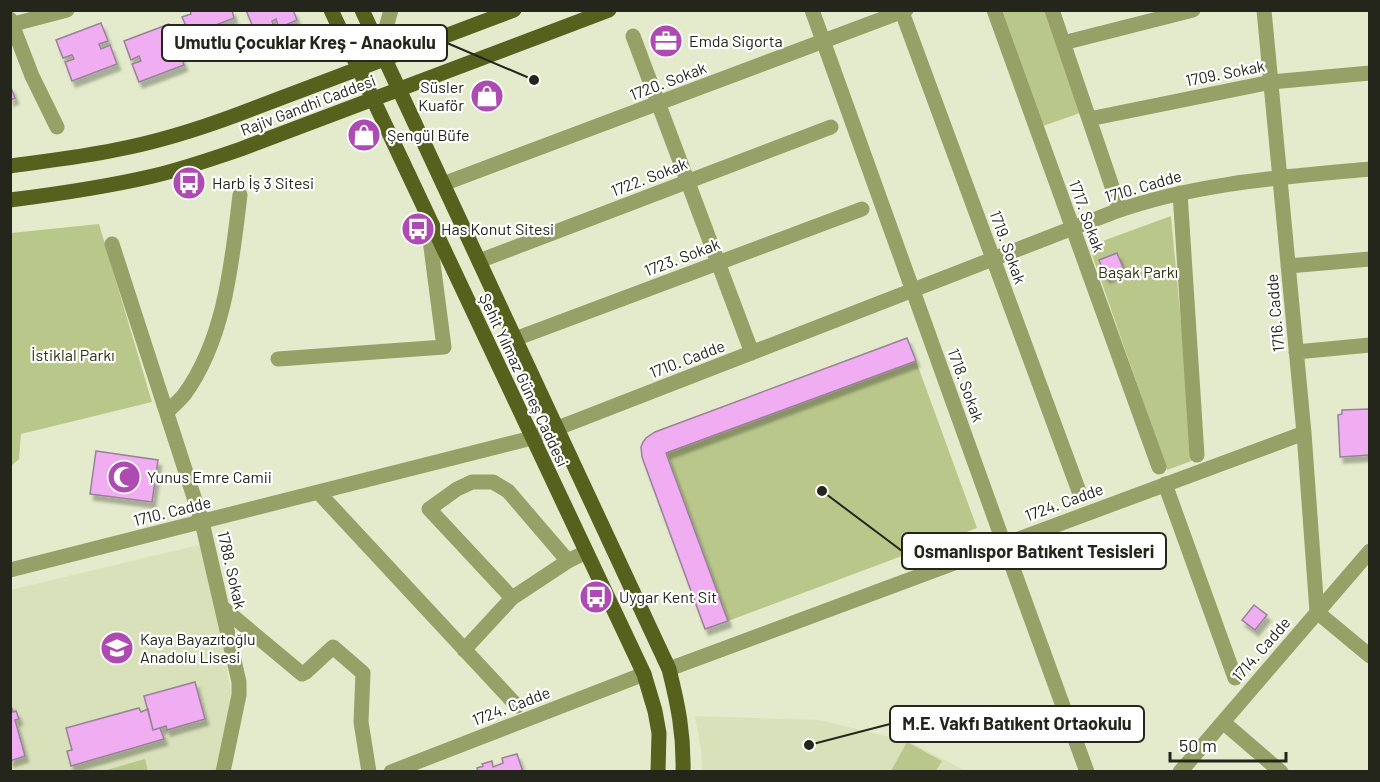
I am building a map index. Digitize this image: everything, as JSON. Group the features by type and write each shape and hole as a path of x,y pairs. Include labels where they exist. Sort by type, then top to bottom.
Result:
{"main road":[{"name":"Şehit Yılmaz Güneş Caddesi","path":"331,10 644,674 659,733 658,771"},
{"name":"Şehit Yılmaz Güneş Caddesi","path":"362,10 669,669 680,715 683,771"},
{"name":"Rajiv Gandhi Caddesi","path":"10,166 106,152 183,133 358,69 383,54 514,10"},
{"name":"Rajiv Gandhi Caddesi","path":"10,200 85,190 153,176 199,163 609,10"}],"street":[{"path":"57,127 11,23 67,10"},
{"path":"383,54 391,10"},
{"name":"1718. Sokak","path":"812,10 1087,771"},
{"name":"1717. Sokak","path":"994,10 1159,467"},
{"name":"1717. Sokak","path":"1052,10 1120,210"},
{"path":"1063,43 1193,10"},
{"name":"1716. Cadde","path":"1264,10 1304,433 1317,612"},
{"name":"1720. Sokak","path":"443,184 904,11"},
{"name":"1719. Sokak","path":"904,11 1080,494"},
{"path":"633,36 752,353"},
{"name":"1709. Sokak","path":"1089,119 1271,82 1370,73"},
{"name":"1722. Sokak","path":"479,261 831,127"},
{"name":"1710. Cadde","path":"10,570 532,438 1145,201 1180,192 1280,178 1370,169"},
{"path":"1180,192 1197,455"},
{"path":"167,411 183,395 201,365 216,329 230,277 240,195"},
{"name":"1723. Sokak","path":"515,339 862,209"},
{"path":"278,359 444,347 427,216"},
{"name":"1788. Sokak","path":"112,244 202,522 240,688 223,771"},
{"path":"1288,266 1370,258"},
{"path":"1296,352 1370,345"},
{"name":"1724. Cadde","path":"669,669 1304,433"},
{"path":"512,598 429,509 457,489 472,482 493,483 508,491 568,561"},
{"path":"1165,484 1235,678"},
{"path":"318,492 517,706"},
{"name":"1714. Cadde","path":"1180,771 1370,551"},
{"path":"464,650 512,598 568,561 586,552"},
{"path":"223,608 302,674 333,647 363,673 361,722 369,771"},
{"path":"1317,612 1370,656"},
{"name":"1724. Cadde","path":"391,771 644,674"},
{"path":"1223,722 1281,771"}],"shaded area":[{"name":"Kaya Bayazıtoğlu Anadolu Lisesi","path":"199,545 216,602 231,694 222,751 216,771 11,771 10,590"},
{"path":"695,716 820,720 910,742 966,771 702,771"}],"green space":[{"path":"998,11 1046,11 1083,112 1040,127"},
{"name":"Başak Parkı","path":"1171,216 1194,460 1167,470 1089,246"},
{"name":"İstiklal Parkı","path":"99,224 152,402 21,434 19,459 11,466 11,233"},
{"path":"916,361 977,528 728,621 666,453"},
{"path":"907,742 942,761 936,771 891,771"},
{"path":"145,759 148,771 103,771"}],"building":[{"path":"190,10 232,10 234,18 190,35 182,17 191,14"},
{"path":"246,10 293,10 297,20 279,28 276,19 272,21 275,29 257,37"},
{"path":"101,23 108,41 99,44 101,49 110,45 117,64 72,81 65,62 74,59 72,55 63,58 56,40"},
{"path":"169,24 175,42 167,46 168,50 177,46 184,65 139,82 132,64 141,61 139,56 131,60 124,41"},
{"path":"10,85 15,98 10,100"},
{"path":"1117,253 1124,270 1106,277 1099,260"},
{"path":"907,338 916,361 666,453 728,621 705,629 642,457 643,442 655,432"},
{"path":"1370,409 1370,455 1340,457 1338,415 1342,414 1342,410"},
{"name":"Yunus Emre Camii","path":"96,451 158,460 152,502 90,494"},
{"path":"1254,605 1267,615 1255,630 1242,620"},
{"path":"195,682 205,719 167,730 166,726 153,730 144,696"},
{"path":"10,703 19,719 15,720 25,756 10,761"},
{"path":"139,708 141,712 148,709 153,730 160,728 164,739 71,766 67,751 72,750 66,728"},
{"path":"517,754 523,772 478,772 477,768 483,766 482,764 492,761 493,767 503,763 502,758"}],"place":[{"name":"Emda Sigorta","path":"666,41"},
{"name":"Umutlu Çocuklar Kreş - Anaokulu","path":"534,80"},
{"name":"Süsler Kuaför","path":"487,96"},
{"name":"Şengül Büfe","path":"364,135"},
{"name":"Harb İş 3 Sitesi","path":"189,183"},
{"name":"Has Konut Sitesi","path":"418,229"},
{"name":"Yunus Emre Camii","path":"124,477"},
{"name":"Osmanlıspor Batıkent Tesisleri","path":"822,491"},
{"name":"Uygar Kent Sit","path":"596,597"},
{"name":"Kaya Bayazıtoğlu Anadolu Lisesi","path":"117,648"},
{"name":"M.E. Vakfı Batıkent Ortaokulu","path":"809,745"}]}
